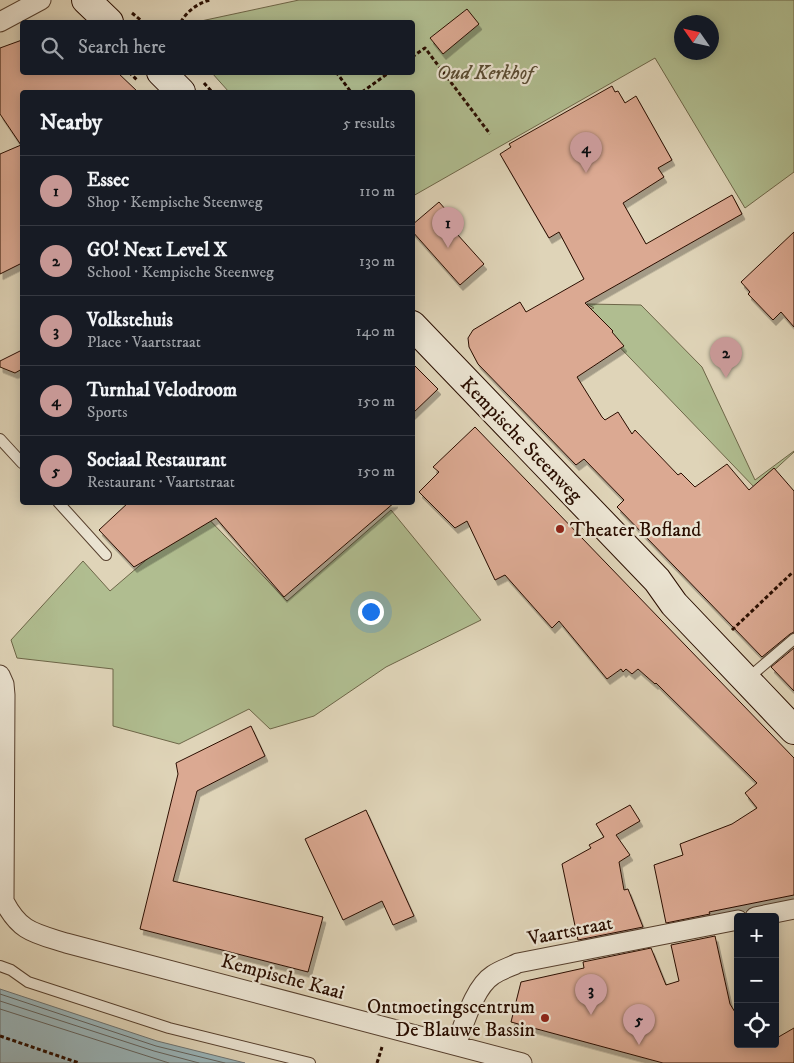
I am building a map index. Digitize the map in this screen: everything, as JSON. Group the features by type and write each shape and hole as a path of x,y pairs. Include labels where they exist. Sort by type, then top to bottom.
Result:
{"main road":[{"path":"86,0 107,20"},
{"path":"163,75 179,90"},
{"name":"Kempische Steenweg","path":"415,327 657,580 674,604 794,730"}],"street":[{"path":"0,22 41,0"},
{"path":"0,675 4,684 5,695 2,901"},
{"name":"Kempische Kaai","path":"2,901 11,915 32,933 522,1063"},
{"path":"775,913 794,909"},
{"name":"Vaartstraat","path":"456,1045 474,999 483,985 491,976 518,963 734,921"}],"lane":[{"path":"0,439 20,462"},
{"path":"61,505 106,555"},
{"path":"747,680 794,639"},
{"path":"0,966 11,970 28,982 169,1028 310,1063"}],"path":[{"path":"182,20 184,16 203,2 211,0"},
{"path":"415,55 425,48 490,134"},
{"path":"338,75 350,90"},
{"path":"365,90 386,75"},
{"path":"715,646 793,572"},
{"path":"0,1036 79,1063"}],"green space":[{"name":"Oud Kerkhof","path":"299,0 794,0 794,172 745,208 655,58 415,195 415,90 227,90 214,75 415,75 415,20 206,20"},
{"path":"587,304 641,305 702,367 755,480 794,452 755,488 583,309 594,308"},
{"path":"391,510 481,620 386,667 314,716 270,729 249,709 179,744 113,726 113,669 17,658 11,640 83,561 110,591 202,512 287,601"}],"water":[{"path":"0,989 157,1041 245,1063 0,1063"}],"building":[{"path":"467,9 479,24 443,54 430,38"},
{"path":"20,41 20,75 120,75 136,90 20,90 20,144 0,114 0,48"},
{"path":"612,86 615,92 618,91 625,103 636,96 672,160 658,168 664,177 623,203 646,244 732,195 742,214 585,303 613,331 624,346 577,377 605,420 618,412 632,434 635,430 678,475 681,473 695,487 727,464 749,490 774,468 794,491 794,632 762,657 617,507 624,500 584,459 576,465 478,364 469,347 468,338 473,330 520,302 526,312 584,279 559,232 549,238 500,154 511,147 509,144"},
{"path":"20,145 20,264 0,274 0,154"},
{"path":"439,202 454,219 448,224 484,264 460,285 415,234 415,222"},
{"path":"794,232 794,327 781,312 773,320 748,294 750,292 741,282"},
{"path":"20,351 20,370 15,373 0,367 0,361"},
{"path":"415,366 438,389 415,411"},
{"path":"475,427 794,758 794,895 709,912 710,914 666,923 654,865 683,855 680,844 732,824 757,808 745,793 757,783 656,683 638,669 632,674 626,669 623,672 621,669 607,679 559,621 552,628 505,575 495,580 467,521 455,528 419,492 439,472 433,467"},
{"path":"126,505 391,505 284,597 216,518 134,567 99,530"},
{"path":"794,648 794,691 771,667"},
{"path":"251,726 265,756 197,791 173,881 323,917 308,972 140,929 178,774 176,763"},
{"path":"630,805 640,821 616,835 630,855 619,862 624,890 628,889 643,927 578,940 562,864 591,848 589,845 604,837 596,824"},
{"path":"366,810 414,916 393,925 382,901 343,920 305,839"},
{"path":"715,936 730,1004 734,1010 734,1048 779,1048 779,1037 794,1028 794,1063 663,1063 511,1022 521,982 584,968 583,962 651,948 666,985 679,981 671,945"}],"place":[{"name":"Turnhal Velodroom","path":"586,173"},
{"name":"Essec","path":"448,248"},
{"name":"GO! Next Level X","path":"726,378"},
{"name":"Theater Bofland","path":"560,529"},
{"name":"Volkstehuis","path":"591,1015"},
{"name":"Ontmoetingscentrum De Blauwe Bassin","path":"545,1018"},
{"name":"Sociaal Restaurant","path":"639,1045"}]}
